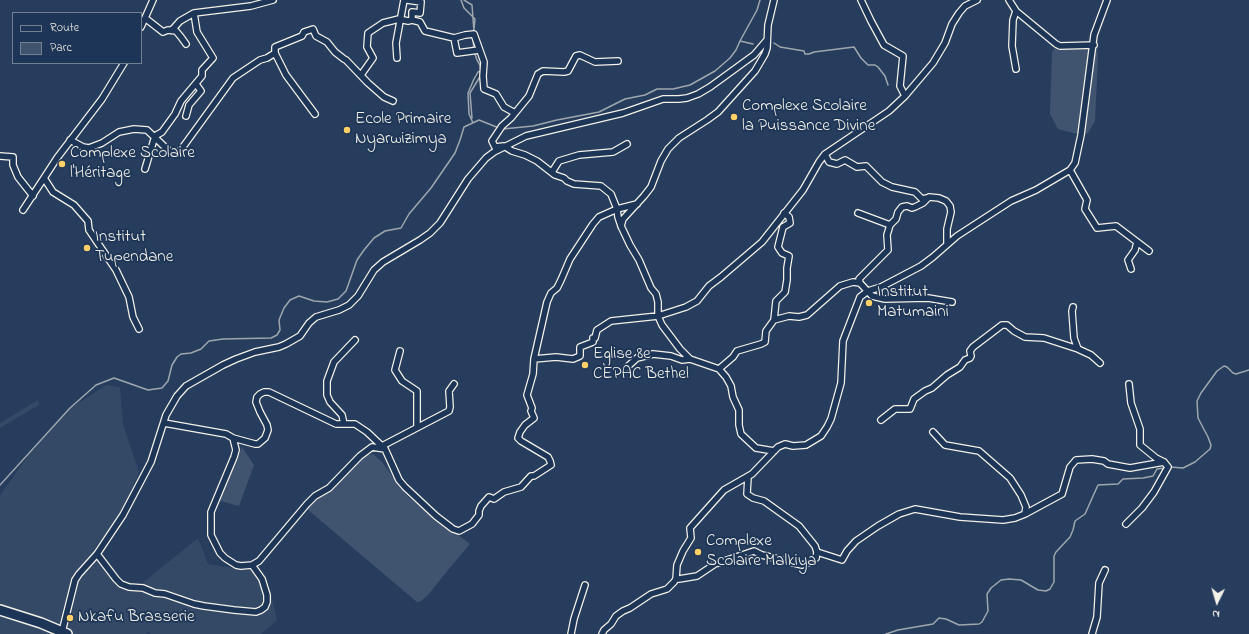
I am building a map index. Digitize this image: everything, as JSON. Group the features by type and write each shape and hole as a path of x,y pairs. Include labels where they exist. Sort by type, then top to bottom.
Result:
{"highway":[{"path":"0,610 64,633"}],"street":[{"path":"142,25 153,0"},
{"path":"172,30 180,21 194,13 251,6 273,0"},
{"path":"397,58 396,43 399,19 404,0"},
{"path":"407,0 421,2 420,13 412,12 412,20"},
{"path":"621,226 623,219 651,187 661,161 668,149 679,138 718,112 755,71 766,48 768,25 774,0"},
{"path":"861,0 870,21 884,45 903,56 900,86 905,96"},
{"path":"534,359 556,357 573,359 580,356 580,347 593,342 593,338 595,338 597,330 611,321 658,316 686,307 697,301 709,286 762,242 803,190 825,154 889,111 905,96 933,63 959,13 965,6 977,0"},
{"path":"1009,0 1016,12 1056,44 1060,46 1094,46"},
{"path":"602,634 616,616 645,597 667,589 676,579 677,565 691,538 690,528 724,490 748,477 782,445 806,445 821,436 831,419 841,383 843,341 860,297 868,291 881,287 921,266 957,236 1011,201 1036,190 1070,170 1075,163 1080,146 1097,25 1106,0"},
{"path":"1016,12 1013,20 1012,46 1016,69"},
{"path":"144,169 155,136 162,132 175,114 180,101 196,84 202,76 202,70 213,58 197,32 194,13"},
{"path":"145,18 163,32 168,30 176,31 186,44"},
{"path":"362,75 373,58 367,47 368,33 383,23 399,19 408,21 412,20 420,22 425,30 454,38 474,34 484,62 482,76 484,89 496,94 504,107 515,113"},
{"path":"315,114 286,75 275,53 275,47 302,36 304,32 313,29 316,36 327,42 335,52 362,75 368,83 384,97 393,101"},
{"path":"454,38 457,53 479,50"},
{"path":"64,633 75,580 97,554 118,524 150,462 166,415 177,396 186,386 236,359 255,352 278,348 300,336 309,323 316,317 339,310 349,305 358,296 374,270 383,262 430,233 440,223 468,178 494,152 504,146 526,136 623,113 663,99 687,98 698,94 754,55 766,41"},
{"path":"70,140 83,147 89,148 102,143 119,132 134,129 148,130 168,150 175,153 180,151 233,78 260,60 275,53"},
{"path":"618,61 596,62 580,55 576,56 568,70 564,72 543,71 538,74 529,96 511,118 500,128 492,141 495,147 504,146 512,151 525,155 574,184 601,186 611,194 617,208 621,226 639,260 651,288 656,294 658,302 658,316 668,334 690,359"},
{"path":"23,210 57,158 102,99 123,64"},
{"path":"186,116 189,106 201,91 196,84"},
{"path":"552,172 559,161 579,155 613,152 627,144"},
{"path":"825,154 829,162 838,164 845,160 857,167 866,166 882,182 892,188 915,192 922,199 929,197 939,198 946,201 950,206 951,212 947,229 947,244"},
{"path":"0,156 13,156 13,165 18,177 33,196"},
{"path":"1070,170 1087,200 1084,209 1096,228 1116,226 1149,251"},
{"path":"44,178 53,192 74,205 88,221 89,230 116,270 129,297 134,320 139,329"},
{"path":"929,197 923,203 915,207 902,207 886,235 888,250 859,278 860,283 872,296 885,299 928,298 952,302"},
{"path":"164,423 226,434 233,438 258,444 265,438 268,430 256,402 257,397 264,392 270,392 336,424 356,424 368,432 383,448 402,484 436,516 453,529 459,531 472,524 479,515 481,506 489,497 494,499 504,492 521,487 531,476 534,476 551,465 548,457 518,438 525,425 534,418 528,395 544,310 551,294 557,288 570,259 599,217 617,208 637,204"},
{"path":"858,212 890,226"},
{"path":"719,369 725,365 737,351 765,342 766,331 774,320 776,301 785,292 787,280 789,256 782,253 778,247 783,227 790,223 789,217 784,213"},
{"path":"1131,269 1128,260 1135,250 1137,242"},
{"path":"774,320 789,316 807,316 840,286 847,283 860,283"},
{"path":"1073,307 1074,338 1078,348"},
{"path":"881,420 895,409 910,409 914,399 932,388 947,375 960,367 965,360 972,356 970,351 973,347 1002,325 1007,325 1025,337 1044,338 1078,348 1100,362"},
{"path":"344,424 342,415 330,402 327,395 327,381 334,362 355,340"},
{"path":"400,351 395,370 402,382 417,391 417,427"},
{"path":"626,368 637,358 653,354 671,356 682,360 690,359 719,369 731,386 739,410 739,426 741,434 756,448 774,451"},
{"path":"233,438 236,450 211,512 211,535 220,553 225,558 236,565 252,565 259,561 307,504 315,496 329,488 360,456 372,447 383,448 417,427 449,411 449,391 454,384"},
{"path":"1126,524 1142,508 1154,492 1168,467 1164,462 1140,445 1140,429 1132,403 1129,384"},
{"path":"933,432 945,445 979,451 1010,478 1026,507 1026,514"},
{"path":"817,552 842,560 856,541 899,514 915,509 960,517 1003,520 1026,514 1062,494 1070,467 1076,460 1104,460 1108,464 1130,468 1164,462"},
{"path":"676,579 696,576 715,564 754,551 762,555 802,565 811,562 816,558 817,552 815,546 799,526 764,502 747,494 748,477"},
{"path":"97,554 116,579 121,584 129,587 143,588 155,593 165,594 204,606 256,612 265,607 267,595 262,579 252,565"},
{"path":"1092,634 1098,617 1099,583 1105,570"},
{"path":"571,634 574,618 585,585"}],"shaded area":[{"path":"106,385 120,387 123,424 139,472 119,519 95,548 127,586 140,585 198,538 208,564 246,570 257,570 271,593 277,620 261,634 151,634 148,632 146,634 0,634 0,495 28,456 71,408"},
{"path":"38,400 39,405 0,428 0,423"}],"green space":[{"path":"1097,42 1098,60 1095,121 1088,133 1081,135 1058,129 1050,114 1052,52 1058,43"},
{"path":"242,447 254,465 239,506 217,500"},
{"path":"373,454 382,462 408,497 470,544 428,595 421,601 417,602 307,509 363,456"}],"waterway":[{"path":"461,0 464,8 475,19 474,29"},
{"path":"464,0 472,5 474,32"},
{"path":"503,129 533,126 599,112 625,99 645,95 657,89 673,89 690,85 715,71 730,58 736,50 757,10 760,0"},
{"path":"473,39 474,51 481,71 478,72 468,93 469,114 473,123"},
{"path":"740,41 753,44"},
{"path":"774,43 780,47 804,51 805,54 854,47 861,58 868,65 875,65 878,67 885,76 888,85"},
{"path":"472,118 470,93 481,75"},
{"path":"0,485 70,408 96,385 114,378 148,390 162,388 168,381 172,365 181,354 191,353 201,349 209,341 223,339 271,338 277,335 280,330 279,320 284,308 290,300 299,296 314,301 327,302 338,299 346,291 357,260 374,238 385,231 401,228 409,214 431,188 455,153 464,127 479,120 499,128"},
{"path":"1170,467 1183,468 1195,462 1210,449 1211,445 1208,437 1198,418 1197,401 1217,371 1224,366 1236,374 1249,370"},
{"path":"886,634 898,630 933,624 939,618 946,619 959,625 979,624 982,622 988,611 987,594 991,588 1001,580 1021,580 1038,590 1046,591 1050,589 1054,582 1054,556 1070,537 1075,521 1085,514 1098,485 1118,484 1123,479 1153,476 1157,469 1165,468"}],"place":[{"name":"Complexe Scolaire la Puissance Divine","path":"734,117"},
{"name":"Ecole Primaire Nyarwizimya","path":"347,130"},
{"name":"Complexe Scolaire l'Héritage","path":"62,164"},
{"name":"Institut Tupendane","path":"87,248"},
{"name":"Institut Matumaini","path":"869,303"},
{"name":"Eglise 8e CEPAC Bethel","path":"585,365"},
{"name":"Complexe Scolaire Malkiya","path":"698,552"},
{"name":"Nkafu Brasserie","path":"70,618"}]}
